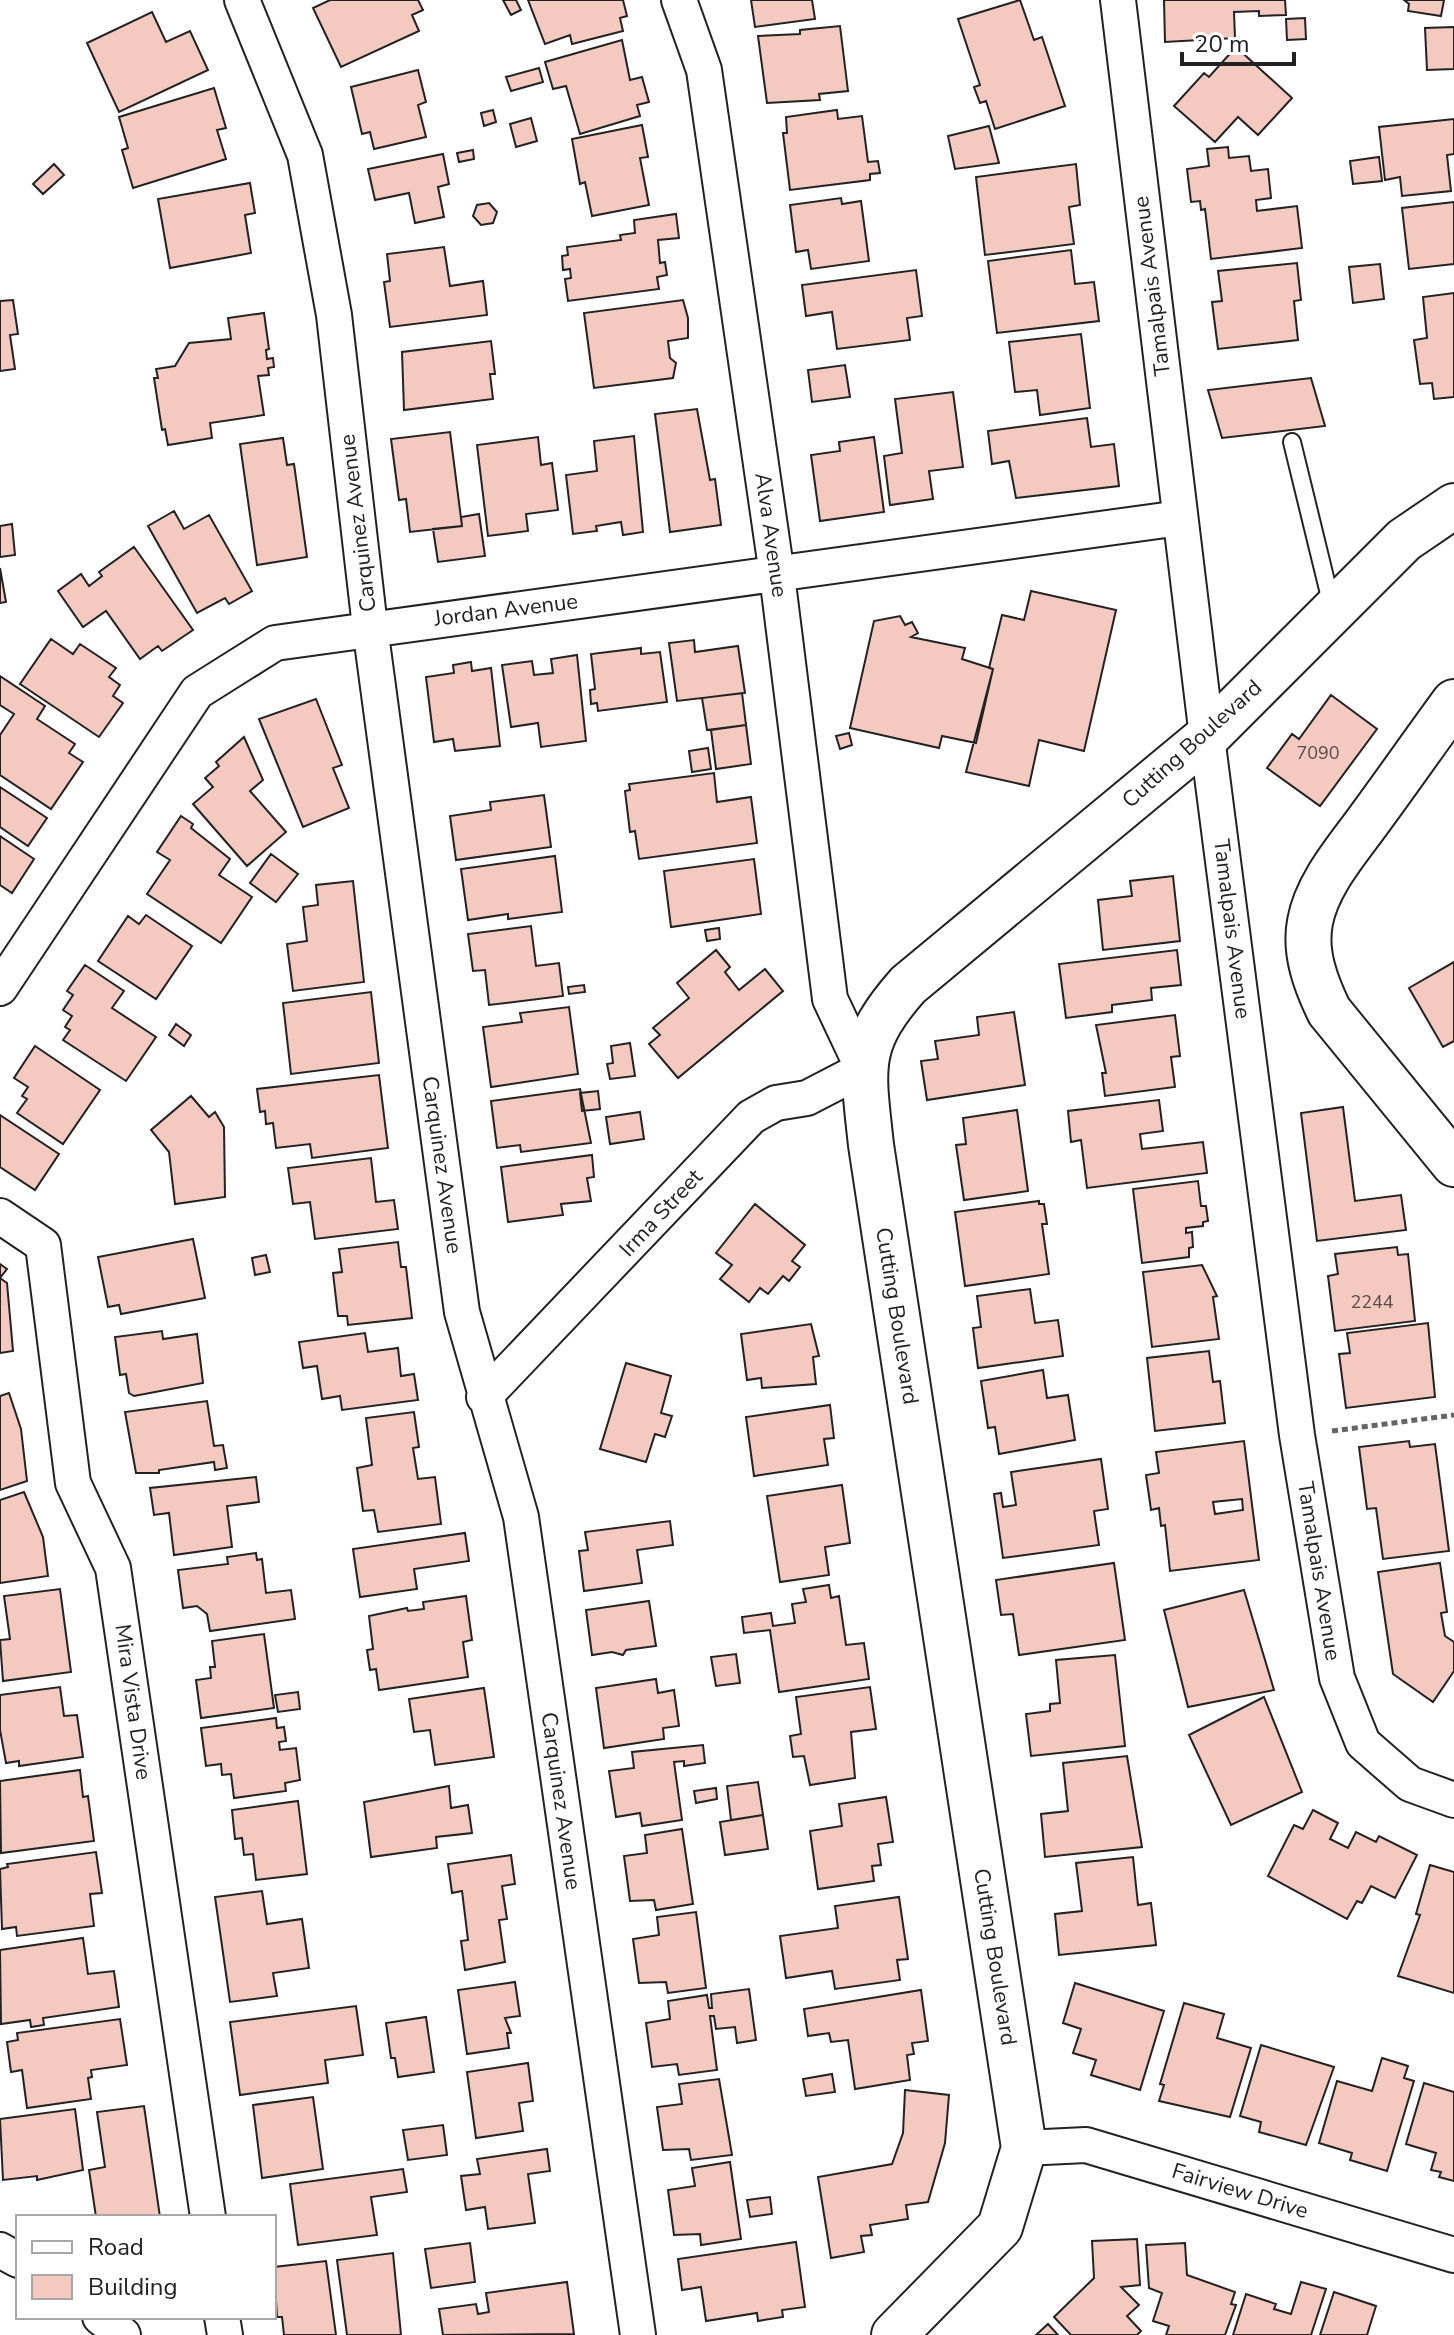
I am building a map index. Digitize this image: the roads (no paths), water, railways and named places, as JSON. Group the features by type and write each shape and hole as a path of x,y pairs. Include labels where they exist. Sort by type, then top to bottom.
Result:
{"street":[{"name":"Carquinez Avenue","path":"242,0 305,155 334,315 370,627 462,1312 521,1517 638,2335"},
{"name":"Alva Avenue","path":"679,0 704,70 777,575 830,999 863,1069"},
{"name":"Tamalpais Avenue","path":"1118,0 1207,737 1297,1435 1337,1678 1363,1743 1410,1784 1454,1800"},
{"name":"Cutting Boulevard","path":"894,2335 1000,2227 1024,2148 871,1145 863,1069 879,1018 908,985 1207,737 1404,540 1454,506"},
{"name":"Jordan Avenue","path":"6,966 197,692 275,643 370,627 777,575 1180,518"},
{"path":"1454,702 1318,896 1310,923 1310,945 1317,985 1329,1011 1454,1164"},
{"name":"Irma Street","path":"484,1397 751,1117 776,1103 807,1098 863,1069"},
{"name":"Mira Vista Drive","path":"0,1216 43,1245 73,1483 113,1568 208,2215"},
{"name":"Fairview Drive","path":"1024,2148 1086,2145 1454,2255"},
{"path":"103,2319 123,2335"}],"lane":[{"path":"1292,442 1333,611"}]}
